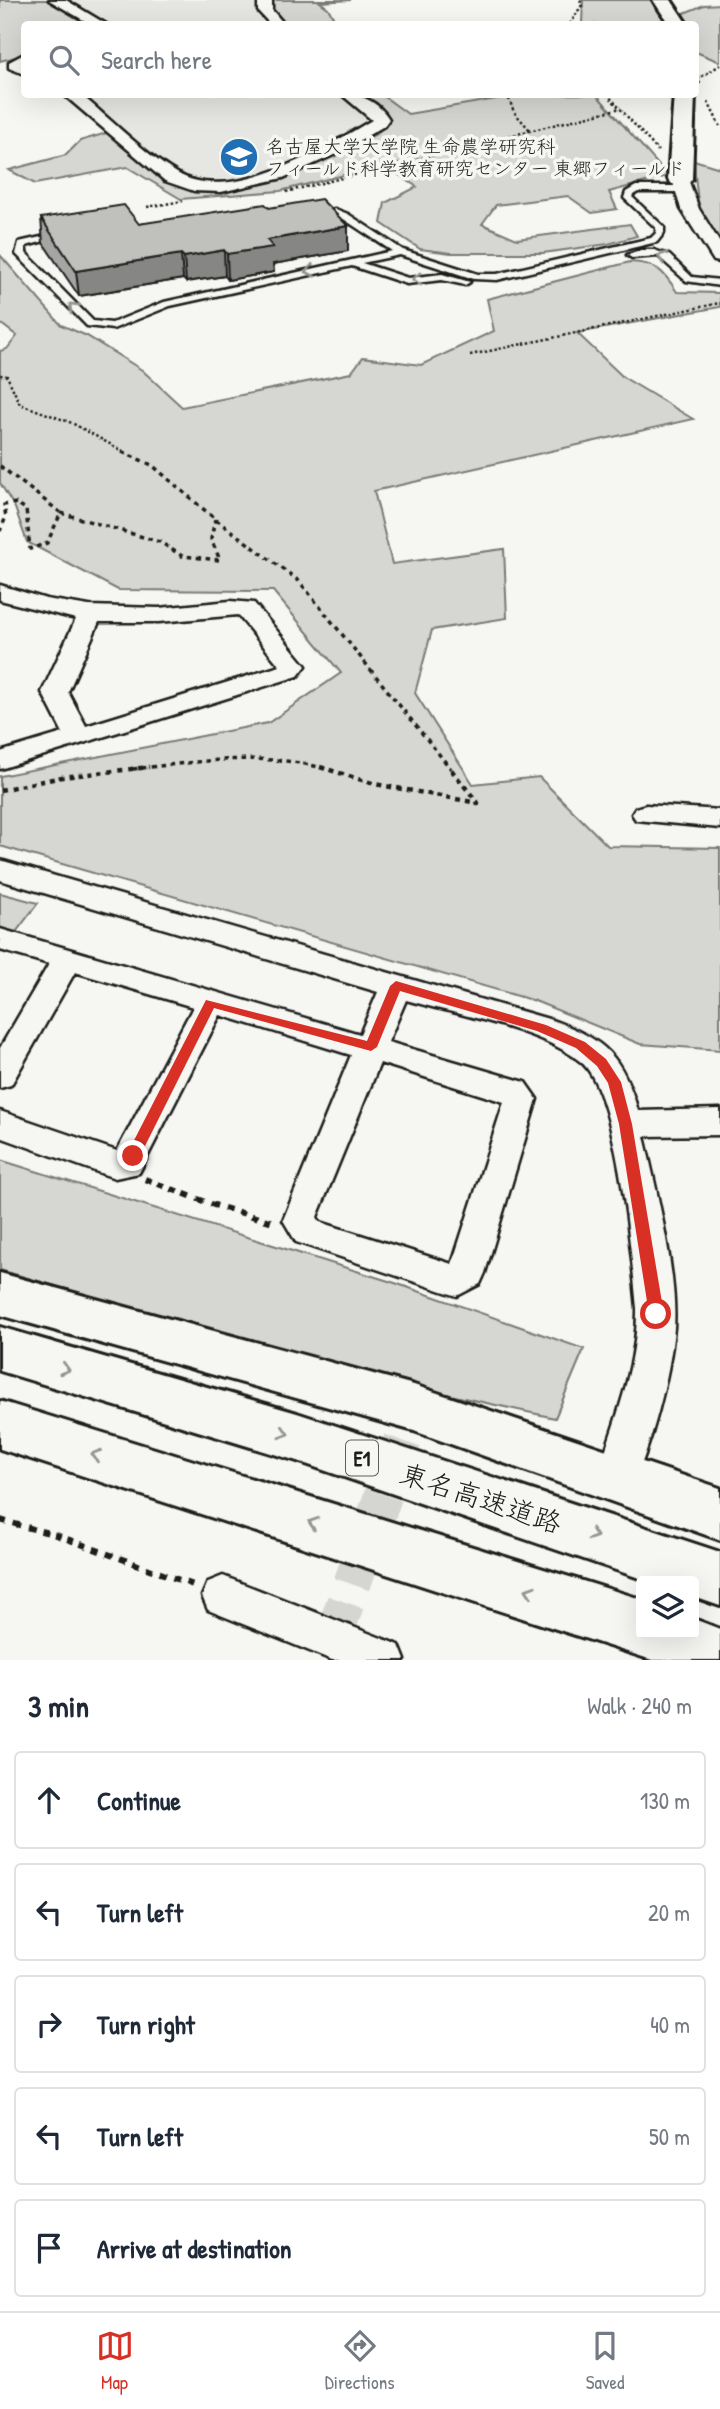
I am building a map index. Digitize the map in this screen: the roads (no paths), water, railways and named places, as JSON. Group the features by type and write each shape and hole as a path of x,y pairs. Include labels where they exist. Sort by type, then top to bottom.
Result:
{"main road":[{"path":"662,0 676,21"},
{"path":"682,184 685,98"},
{"path":"0,1294 414,1408 720,1514"},
{"name":"東名高速道路","path":"0,1349 297,1437 720,1579"},
{"path":"0,1425 636,1625"},
{"path":"671,1639 720,1658"}],"street":[{"path":"56,0 94,21"},
{"path":"265,0 265,11 274,21"},
{"path":"75,98 171,177 186,184 201,186 274,177 378,123 378,114 354,98"},
{"path":"682,184 690,209 720,257"},
{"path":"0,761 289,671 293,666 245,608 171,615 91,613 4,599"},
{"path":"79,737 55,692 91,613"},
{"path":"646,814 720,819"},
{"path":"0,870 541,1028 581,1045 602,1063 614,1082 625,1124 656,1314 652,1346 617,1477"},
{"path":"0,939 211,1003 371,1047 506,1088 522,1099 467,1273 453,1282 308,1232 300,1216 371,1047 396,986"},
{"path":"0,1076 67,959"},
{"path":"0,1124 115,1166 123,1166 130,1161 211,1003"},
{"path":"625,1124 720,1122"},
{"path":"223,1596 384,1660"}],"lane":[{"path":"302,216 329,212 345,216 400,252 477,277 505,276 654,240 660,233 660,227 628,198 629,194 636,189 682,184"},
{"path":"72,231 22,244 21,254 90,324 113,326 167,304 400,252"},
{"path":"352,263 407,281 442,277 488,286 652,253 670,256 689,279 720,283"}],"tunnel":[{"path":"333,1638 414,1408"}],"place":[{"name":"名古屋大学大学院 生命農学研究科 フィールド科学教育研究センター 東郷フィールド","path":"239,157"}]}
